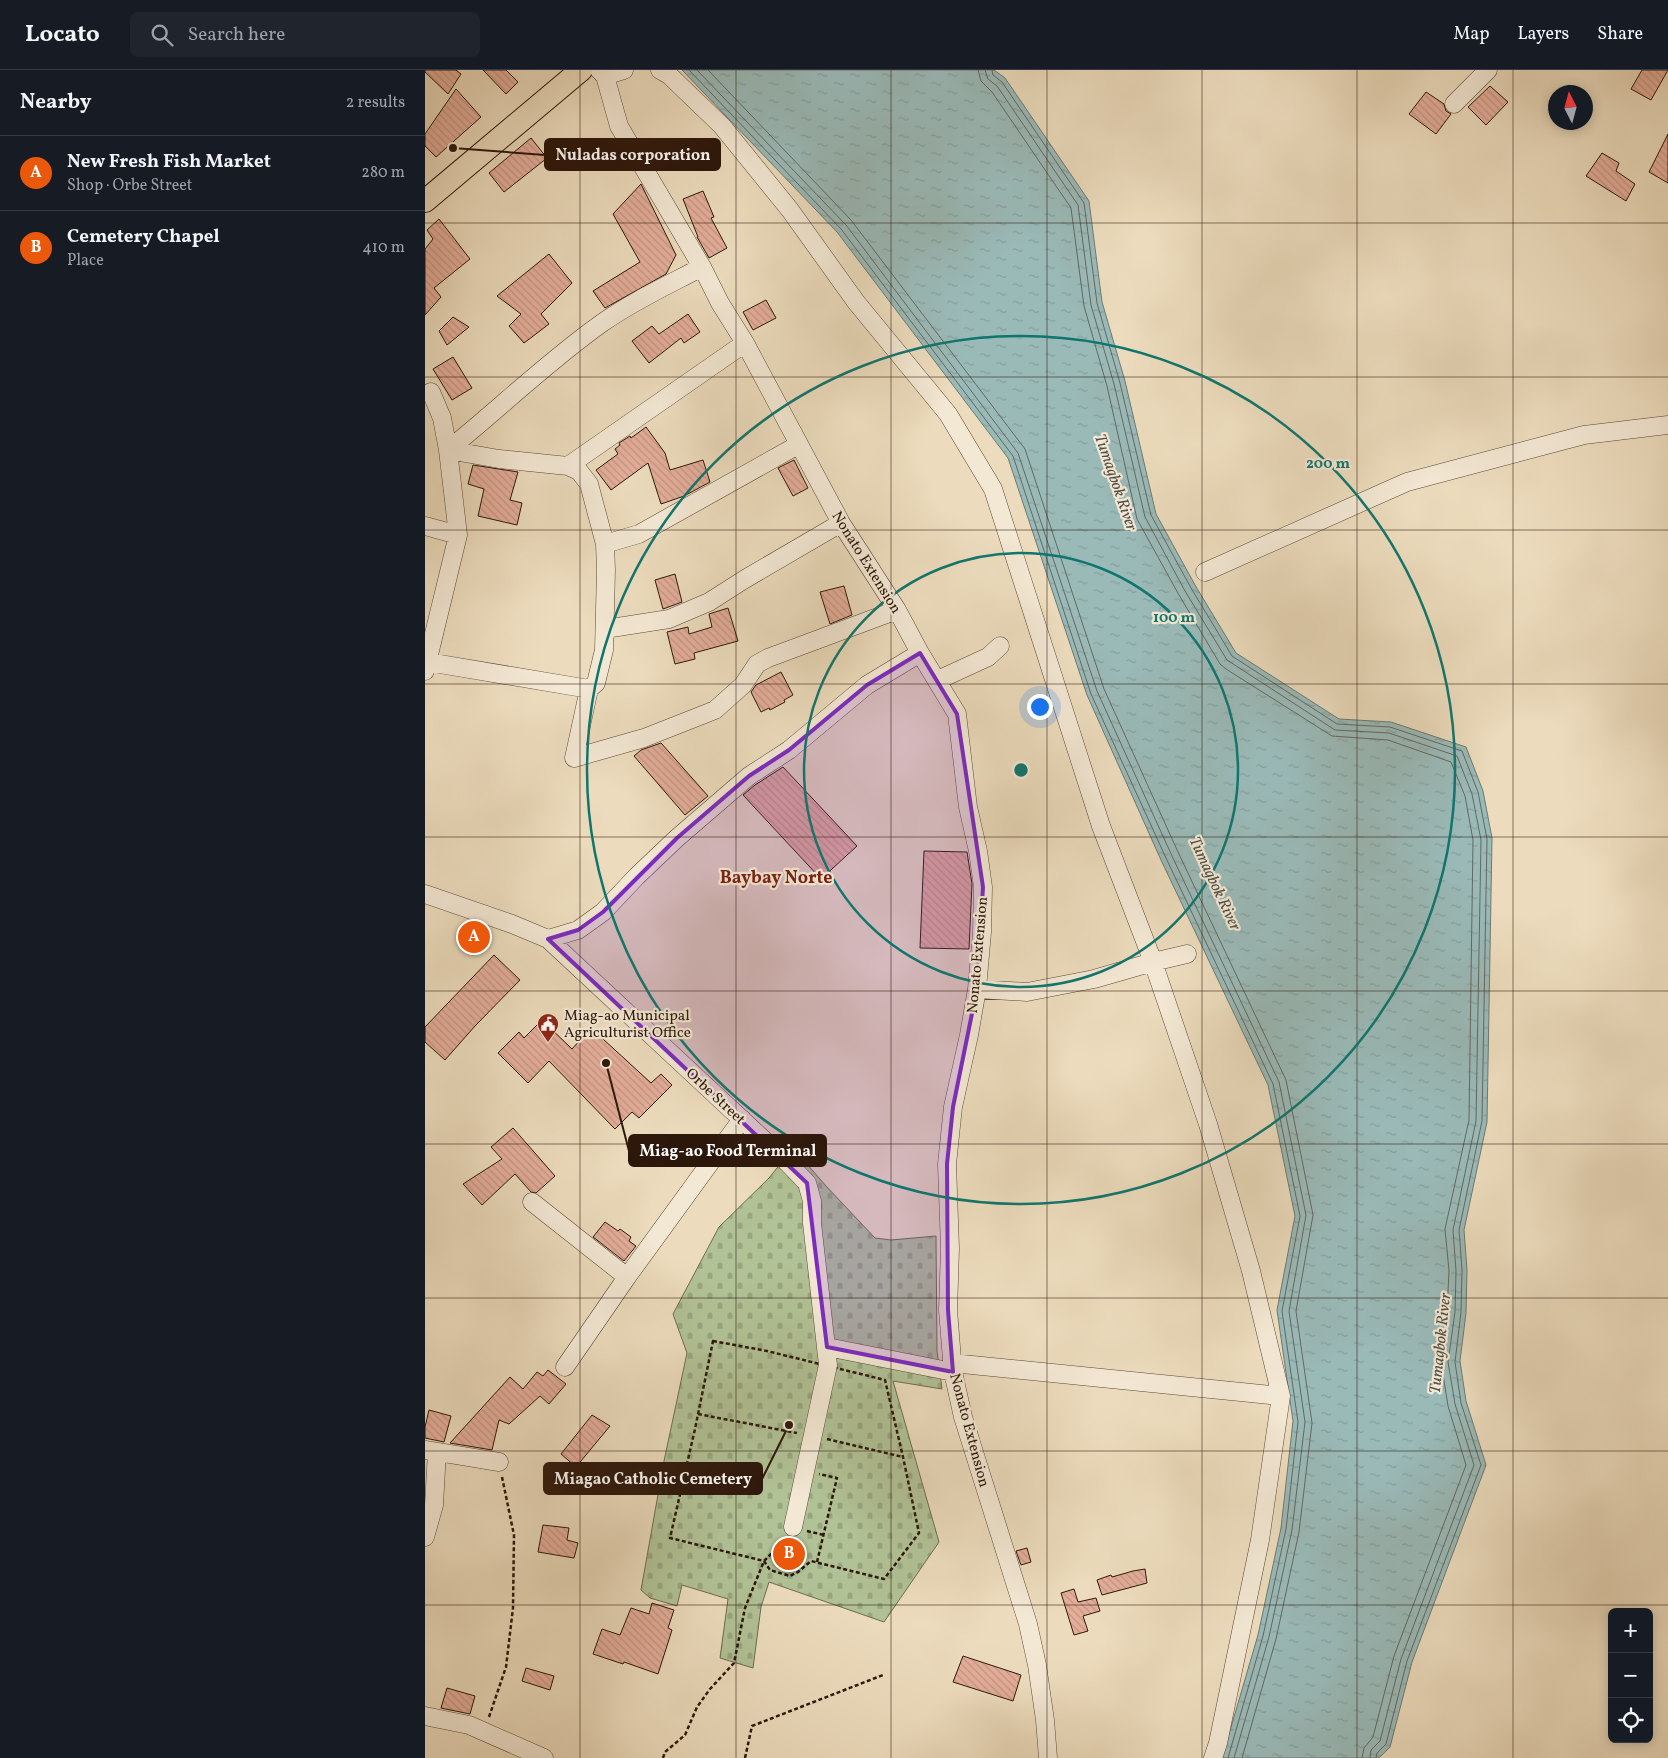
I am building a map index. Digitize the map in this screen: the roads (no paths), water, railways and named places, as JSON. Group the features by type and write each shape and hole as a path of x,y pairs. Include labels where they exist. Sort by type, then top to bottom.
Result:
{"main road":[{"path":"425,201 581,70"}],"street":[{"path":"602,73 624,70"},
{"path":"660,70 669,75 722,126 789,210 856,302 948,414 993,489 1101,826 1153,962 1208,1124 1249,1262 1281,1396 1260,1540 1218,1743 1213,1758"},
{"path":"1454,104 1488,70"},
{"name":"Nonato Extension","path":"602,73 619,126 702,267 720,303 745,343 841,523 897,610 920,653 957,714 968,807 978,851 981,878 982,932 977,989 953,1107 947,1164 950,1249 948,1310 953,1368 963,1416 1028,1624 1045,1720 1048,1758"},
{"path":"448,450 548,366 602,324 643,298 702,267"},
{"path":"568,466 745,343"},
{"path":"431,392 442,418 448,450 458,535 427,666 589,689"},
{"path":"1205,572 1407,482 1584,435 1668,425"},
{"path":"605,544 639,534 799,445"},
{"path":"448,450 499,459 568,466 579,471 589,484 605,544 604,650 596,683 589,689 574,758 644,738 715,710 743,685 757,664 768,658 897,610"},
{"path":"605,629 669,619 709,602 841,523"},
{"path":"425,526 458,535"},
{"path":"938,680 988,657 1000,646"},
{"path":"548,939 578,930 603,912 671,844 749,776 789,750 867,685 920,653"},
{"name":"Orbe Street","path":"425,894 512,924 548,939 780,1155 807,1183 812,1201 812,1223 827,1356 806,1471 793,1527"},
{"path":"977,989 1027,992 1094,979 1187,954"},
{"path":"565,1367 627,1277 742,1120"},
{"path":"532,1202 627,1277"},
{"path":"827,1356 1281,1396"},
{"path":"425,1537 434,1504 431,1451 499,1462"},
{"path":"425,1716 485,1730 544,1758"}],"water":[{"name":"Tumagbok River","path":"682,70 994,70 1005,78 1089,201 1102,302 1125,381 1156,514 1195,585 1236,653 1339,719 1391,722 1466,747 1483,791 1492,838 1487,1122 1464,1230 1467,1270 1466,1313 1460,1361 1466,1401 1486,1465 1412,1662 1390,1747 1379,1758 1222,1758 1258,1635 1281,1528 1293,1421 1277,1310 1295,1216 1268,1085 1161,860 1087,695 1008,458 837,232"}],"place":[{"name":"Nuladas corporation","path":"453,148"},
{"name":"New Fresh Fish Market","path":"474,937"},
{"name":"Miag-ao Municipal Agriculturist Office","path":"548,1043"},
{"name":"Miag-ao Food Terminal","path":"606,1063"},
{"name":"Miagao Catholic Cemetery","path":"789,1425"},
{"name":"Cemetery Chapel","path":"789,1554"}],"district":[{"name":"Baybay Norte","path":"776,877"}]}
